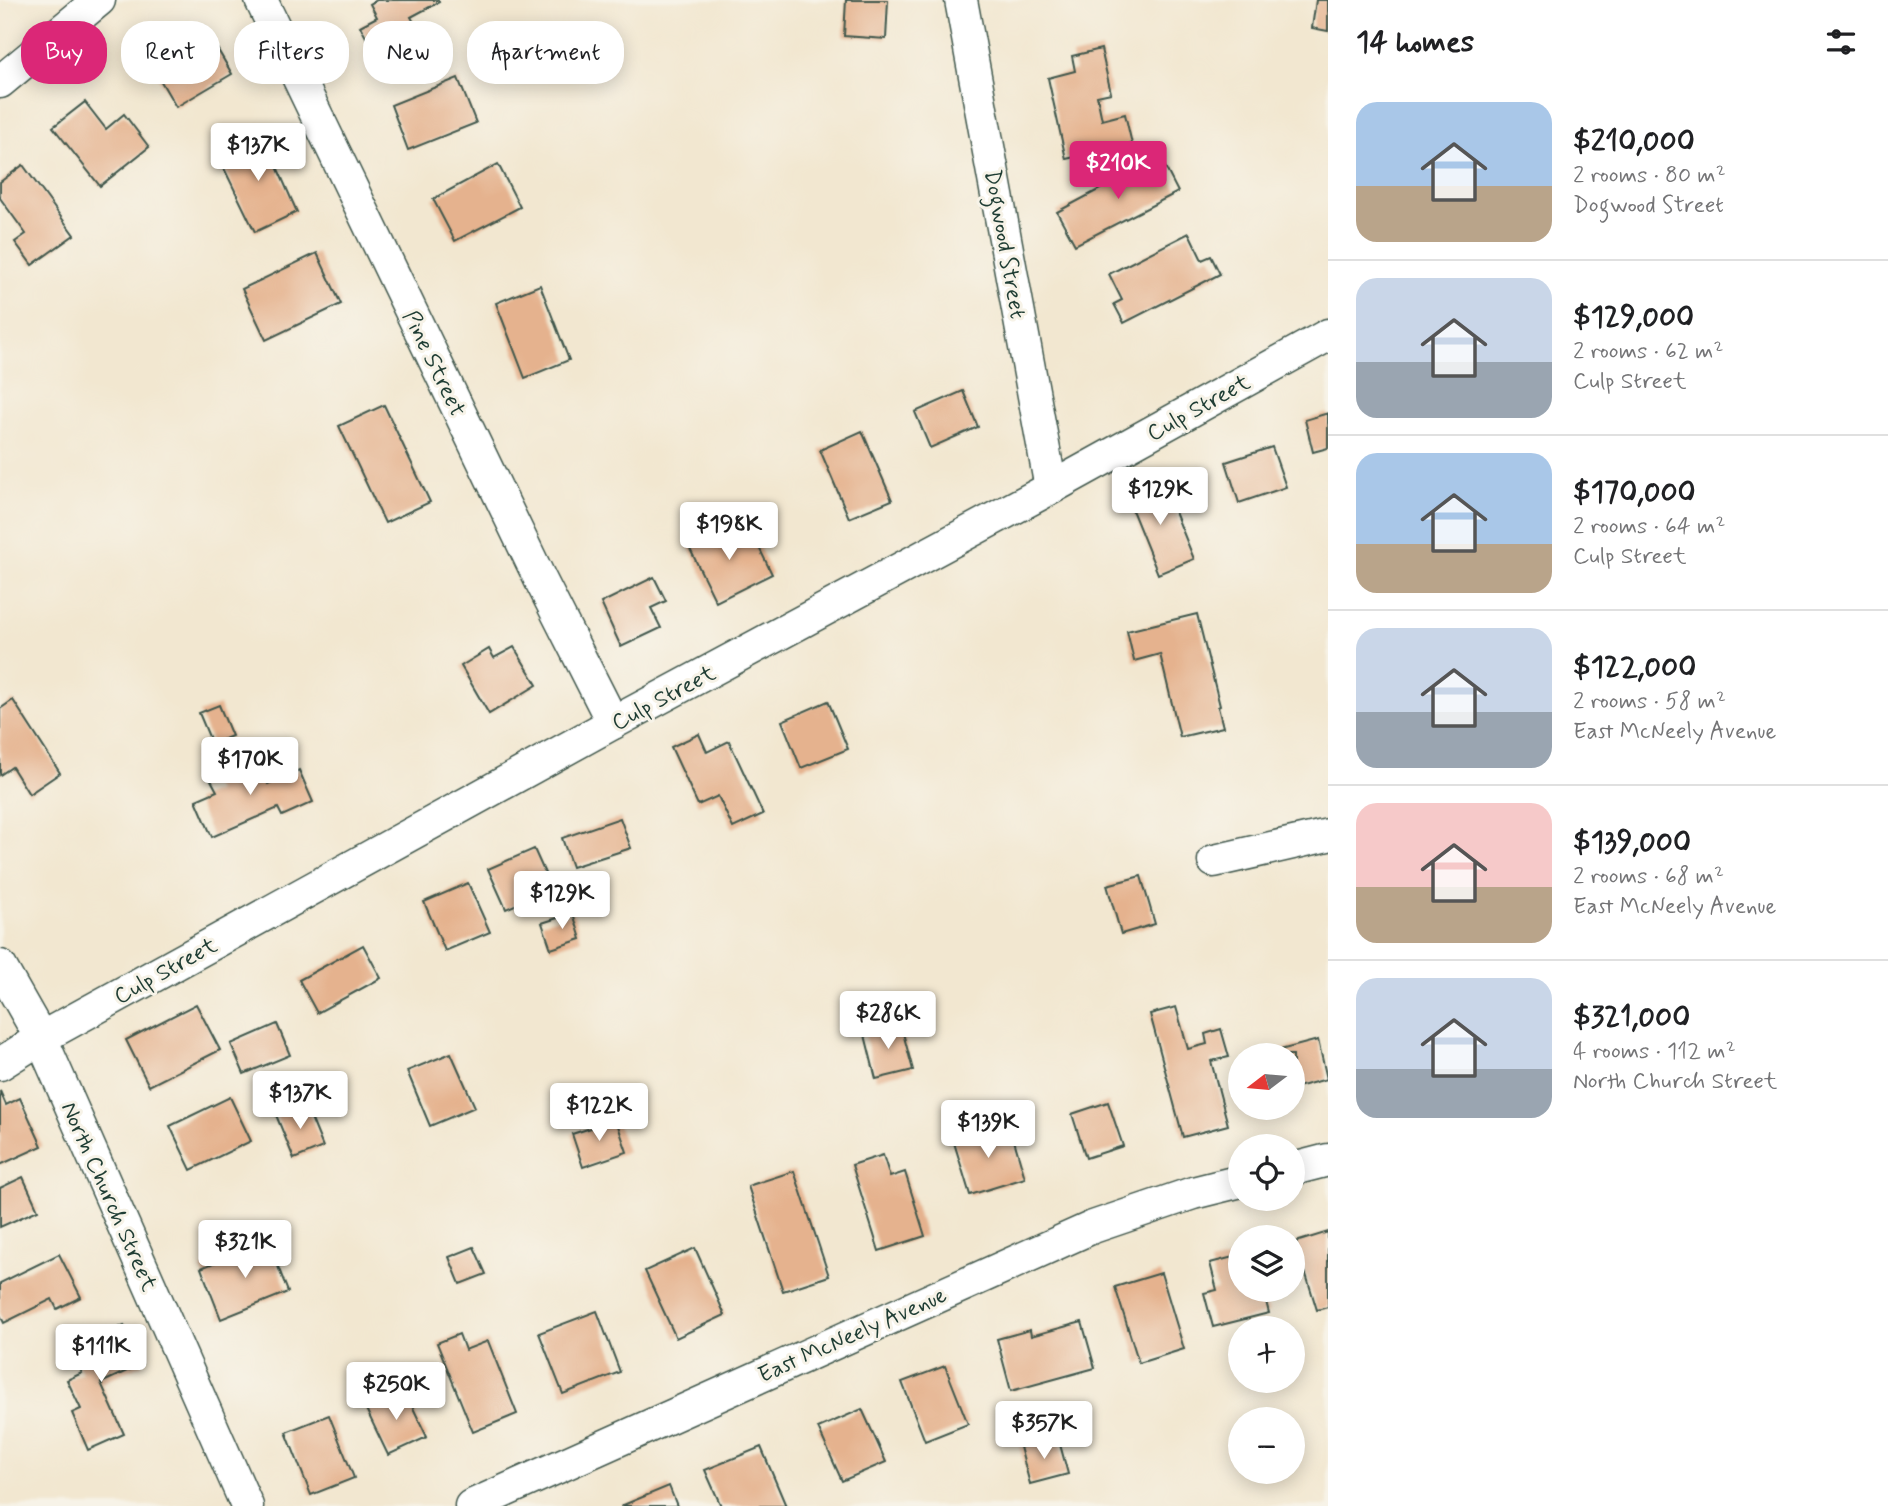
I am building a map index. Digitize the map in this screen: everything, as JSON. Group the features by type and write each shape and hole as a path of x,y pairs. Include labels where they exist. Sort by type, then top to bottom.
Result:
{"street":[{"path":"0,82 99,0"},
{"name":"Pine Street","path":"261,0 540,579 613,723"},
{"name":"Dogwood Street","path":"961,0 1051,488"},
{"name":"Culp Street","path":"0,1064 41,1038 613,723 1051,488 1328,335"},
{"path":"1214,861 1328,835"},
{"name":"North Church Street","path":"0,966 41,1038 247,1506"},
{"path":"1305,1165 1328,1160"},
{"name":"East McNeely Avenue","path":"471,1506 1093,1227 1193,1193 1228,1184"}],"building":[{"path":"377,0 439,2 411,17 413,21 369,21 377,17 370,4"},
{"path":"846,0 888,0 886,39 844,36"},
{"path":"1316,0 1328,0 1328,31 1312,28"},
{"path":"1101,49 1111,93 1097,96 1102,120 1125,114 1132,144 1066,159 1048,78 1075,71 1072,56"},
{"path":"220,53 232,74 220,81"},
{"path":"458,78 476,123 408,150 391,105 443,84 453,84 453,80"},
{"path":"163,84 215,84 176,107"},
{"path":"85,102 106,129 124,114 149,147 100,186 53,127"},
{"path":"263,135 297,212 255,232 218,156"},
{"path":"1160,157 1178,192 1075,245 1057,212"},
{"path":"498,164 520,207 455,241 433,199"},
{"path":"23,165 74,235 32,265 15,242 26,234 0,198 0,182"},
{"path":"1189,233 1202,260 1211,256 1220,274 1124,323 1114,304 1122,300 1109,274"},
{"path":"317,253 341,304 266,340 242,289"},
{"path":"540,285 569,360 525,378 496,303"},
{"path":"963,391 978,427 930,448 915,412"},
{"path":"384,405 430,502 385,523 339,426"},
{"path":"1328,413 1328,448 1313,452 1305,420"},
{"path":"862,431 892,500 849,518 820,450"},
{"path":"1272,447 1286,487 1239,503 1226,462"},
{"path":"1162,480 1194,559 1158,574 1126,495"},
{"path":"721,526 729,539 750,529 772,574 716,602 687,543"},
{"path":"654,577 666,601 651,608 661,628 621,647 601,603"},
{"path":"1197,614 1223,727 1180,737 1160,654 1134,661 1127,631"},
{"path":"514,647 537,685 489,714 461,666 489,649 494,658"},
{"path":"13,700 60,773 29,794 12,767 0,775 0,709"},
{"path":"828,701 848,749 801,768 782,721"},
{"path":"219,705 232,736 212,744 199,713"},
{"path":"699,734 707,752 729,741 763,814 733,828 718,796 698,805 671,747"},
{"path":"256,759 268,784 299,770 313,802 282,816 278,808 212,837 196,800 217,791 211,780"},
{"path":"620,818 631,848 572,867 562,838"},
{"path":"534,849 552,889 506,909 488,869"},
{"path":"1141,876 1155,924 1121,934 1107,885"},
{"path":"468,883 490,932 445,951 424,902"},
{"path":"573,913 581,939 551,949 542,923"},
{"path":"363,945 381,978 317,1013 299,980"},
{"path":"196,1004 220,1050 149,1086 126,1040"},
{"path":"1176,1007 1188,1049 1207,1044 1205,1034 1221,1029 1228,1057 1211,1061 1228,1125 1183,1137 1150,1014"},
{"path":"900,1022 913,1070 876,1079 864,1031"},
{"path":"277,1024 290,1055 244,1074 231,1044"},
{"path":"1318,1040 1327,1079 1306,1085 1306,1043"},
{"path":"451,1053 475,1107 430,1126 407,1071"},
{"path":"0,1091 6,1105 20,1098 42,1146 0,1165"},
{"path":"230,1097 251,1141 191,1170 170,1126"},
{"path":"1108,1102 1123,1146 1086,1158 1072,1114"},
{"path":"305,1103 323,1147 294,1159 276,1115"},
{"path":"616,1120 627,1152 583,1167 572,1134"},
{"path":"980,1127 983,1139 1011,1130 1025,1178 970,1195 952,1136"},
{"path":"883,1155 890,1177 905,1172 925,1236 879,1251 852,1165"},
{"path":"794,1171 829,1276 783,1291 748,1186"},
{"path":"23,1177 38,1210 0,1227 0,1188"},
{"path":"1328,1232 1328,1307 1317,1310 1305,1271 1305,1239"},
{"path":"268,1241 288,1292 221,1319 201,1268"},
{"path":"474,1247 486,1274 460,1284 449,1257"},
{"path":"695,1248 725,1315 676,1338 645,1271"},
{"path":"59,1254 81,1297 57,1309 52,1299 4,1323 0,1315 0,1283"},
{"path":"1228,1258 1228,1302 1266,1302 1269,1313 1257,1316 1228,1316 1228,1323 1213,1327 1204,1293 1217,1290 1210,1263"},
{"path":"1161,1273 1184,1349 1139,1363 1115,1287"},
{"path":"597,1311 620,1372 563,1394 539,1333"},
{"path":"1082,1322 1095,1368 1011,1391 997,1339 1030,1330 1031,1336"},
{"path":"124,1325 142,1364 101,1383 124,1434 88,1450 72,1413 81,1409 67,1380 82,1373 71,1348"},
{"path":"459,1334 465,1350 488,1341 517,1414 473,1432 437,1343"},
{"path":"945,1366 968,1424 925,1441 902,1382"},
{"path":"404,1389 427,1437 388,1455 365,1407"},
{"path":"862,1409 886,1462 842,1481 818,1428"},
{"path":"329,1415 354,1478 311,1495 286,1432"},
{"path":"1058,1437 1068,1474 1030,1484 1020,1447"},
{"path":"761,1447 786,1506 721,1506 705,1470"},
{"path":"669,1486 677,1506 621,1506"}]}
